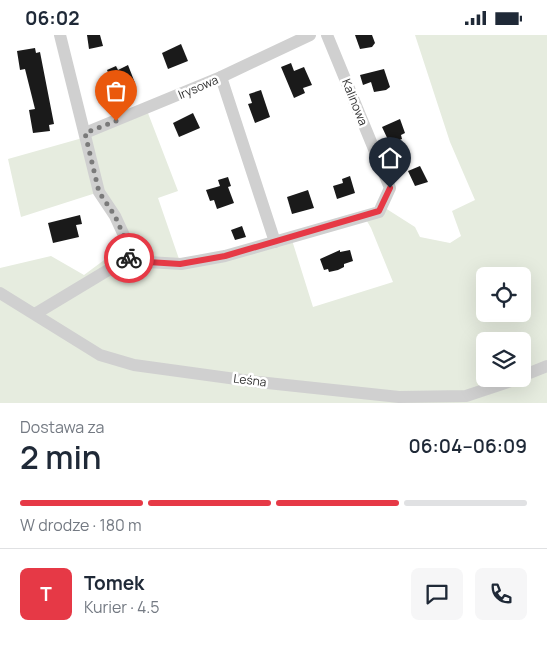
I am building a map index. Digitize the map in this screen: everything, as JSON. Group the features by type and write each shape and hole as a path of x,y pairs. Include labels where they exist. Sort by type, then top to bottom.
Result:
{"street":[{"path":"35,314 128,258 127,243 115,216 99,192 60,35"},
{"name":"Irysowa","path":"85,133 221,77 310,35"},
{"name":"Kalinowa","path":"128,258 148,262 180,264 225,256 379,211 390,188 327,35"},
{"path":"221,77 275,241"},
{"name":"Leśna","path":"0,293 100,355 134,365 398,397 466,396 493,387"},
{"path":"531,372 547,366"}],"shaded area":[{"path":"415,35 547,35 547,403 0,403 0,268 51,256 84,275 127,243 99,192 21,217 8,159 86,137 146,108 178,191 158,198 180,262 291,237 313,307 393,282 371,228 364,216 382,206 415,227 420,237 450,243 461,236 452,211 475,200 450,142"}],"building":[{"path":"87,35 100,35 103,46 89,49"},
{"path":"355,35 372,35 375,43 372,47 360,49"},
{"path":"181,44 188,61 168,69 162,53"},
{"path":"35,48 36,53 40,52 54,124 49,125 50,131 33,133 29,110 35,109 25,69 20,70 17,51"},
{"path":"291,63 294,71 304,67 312,85 303,88 305,93 294,98 281,67"},
{"path":"128,65 135,83 127,87 124,81 114,86 107,70 116,66 118,70"},
{"path":"384,69 390,87 386,90 374,92 371,82 363,85 360,75"},
{"path":"261,90 270,117 255,123 248,104 252,103 249,94"},
{"path":"193,113 200,128 179,137 173,123"},
{"path":"400,119 405,133 401,135 402,139 390,144 382,127"},
{"path":"420,166 428,182 415,186 408,171"},
{"path":"350,176 355,193 337,199 333,186 343,183 342,179"},
{"path":"228,177 231,186 228,187 234,203 217,209 214,200 210,201 206,190 220,186 218,180"},
{"path":"308,190 314,208 292,214 287,197"},
{"path":"80,215 82,224 76,225 79,237 53,243 48,223"},
{"path":"242,226 246,237 235,240 231,230"},
{"path":"340,250 340,252 350,250 353,261 344,264 344,267 338,270 329,272 328,269 324,270 320,259"}],"way so far":[{"path":"116,121 85,133 99,192 115,216 127,243 129,258"}],"route":[{"path":"129,258 148,262 180,264 225,256 379,211 390,188"}]}
